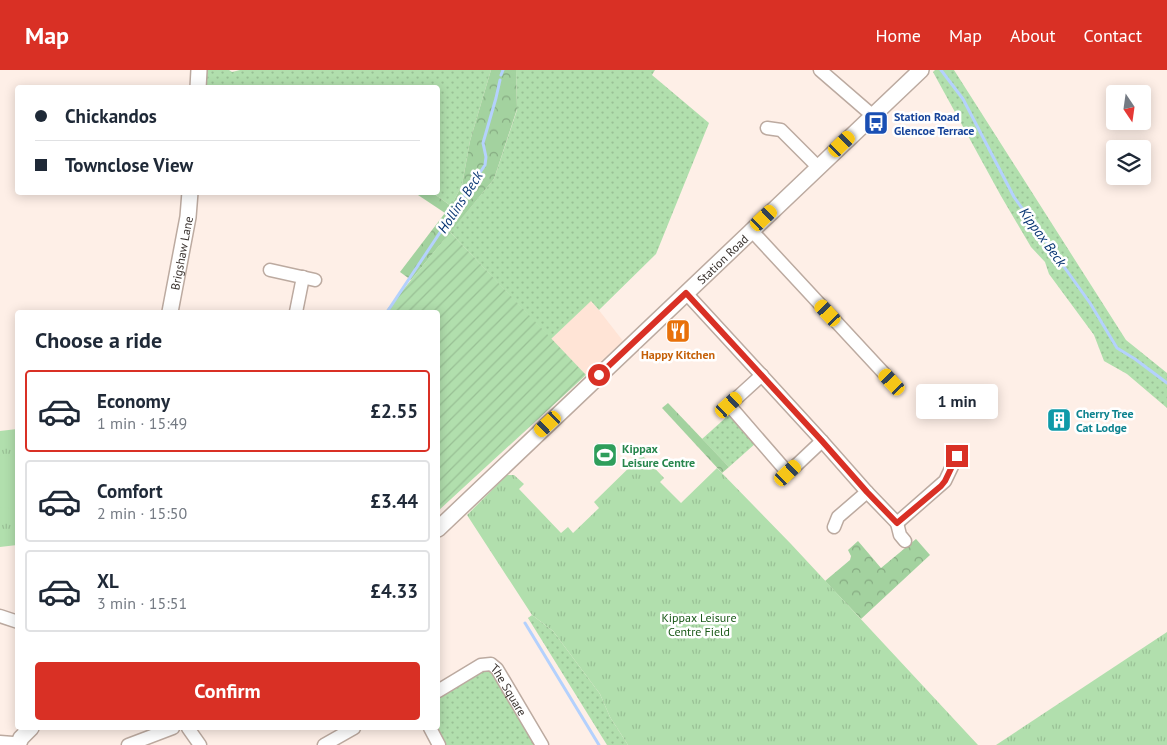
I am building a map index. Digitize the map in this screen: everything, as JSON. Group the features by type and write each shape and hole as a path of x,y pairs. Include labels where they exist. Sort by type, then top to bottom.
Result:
{"street":[{"path":"198,85 199,70"},
{"path":"820,70 872,115"},
{"name":"Station Road","path":"440,527 921,70"},
{"path":"767,128 781,130 818,167"},
{"name":"Brigshaw Lane","path":"170,310 182,253 190,195"},
{"path":"751,230 892,382"},
{"path":"270,270 309,278 297,310"},
{"path":"686,293 897,523 900,535 905,541"},
{"path":"762,375 729,405 788,473 822,441"},
{"path":"897,523 941,486 957,456"},
{"path":"834,527 838,516 867,492"},
{"path":"0,616 15,621"},
{"name":"The Square","path":"440,690 481,665 491,664 497,669 542,745"},
{"path":"0,742 17,745 28,730"},
{"path":"128,745 168,730"},
{"path":"189,730 200,745"},
{"path":"324,745 350,730"},
{"path":"431,730 439,745"}],"shaded area":[{"path":"591,300 623,341 586,375 551,339"}],"green space":[{"path":"207,70 229,70 232,72 240,70 491,70 470,141 462,185 451,206 436,195 440,195 440,85 205,85"},
{"path":"491,70 516,70 517,109 494,179 411,280 400,272 445,213 418,195 436,195 451,206 462,185 470,141"},
{"path":"516,70 655,70 652,75 709,123 656,254 599,310 591,301 551,339 450,232 494,179 517,110"},
{"path":"935,70 954,70 1126,340 1167,373 1167,408 1127,374 1104,361 1094,335 1049,274 1045,262 1031,247 1001,196 933,72"},
{"path":"450,232 586,375 440,509 440,310 387,310"},
{"path":"668,403 729,467 722,473 662,408"},
{"path":"731,413 756,443 729,467 702,439"},
{"path":"15,429 15,545 0,547 0,431"},
{"path":"0,455 15,457 15,509 0,507"},
{"name":"Kippax Leisure Centre Field","path":"642,455 664,478 660,482 681,503 717,468 791,544 978,745 628,745 610,717 600,694 553,631 532,615 467,515 507,475 514,475 524,484 519,489 561,533 568,527 573,533 599,508 594,502"},
{"path":"916,539 930,555 861,619 825,581 850,560 851,556 848,550 858,541 881,568"},
{"path":"532,615 553,631 600,694 610,717 628,745 607,745 528,618"},
{"path":"1167,632 1167,745 996,745"},
{"path":"490,668 538,745 444,745 436,730 440,730 440,695 483,669"}],"waterway":[{"name":"Hollins Beck","path":"501,75 503,70"},
{"name":"Kippax Beck","path":"941,70 963,99 1014,197 1090,303 1117,348 1167,383"},
{"name":"Hollins Beck","path":"388,310 485,165 486,157 483,143 500,80"},
{"path":"525,623 599,745"}],"place":[{"name":"Station Road Glencoe Terrace","path":"876,123"},
{"name":"Happy Kitchen","path":"678,331"},
{"name":"Cherry Tree Cat Lodge","path":"1059,420"},
{"name":"Kippax Leisure Centre","path":"605,455"}],"route":[{"path":"599,375 686,293 897,523 941,486 957,456"}]}
